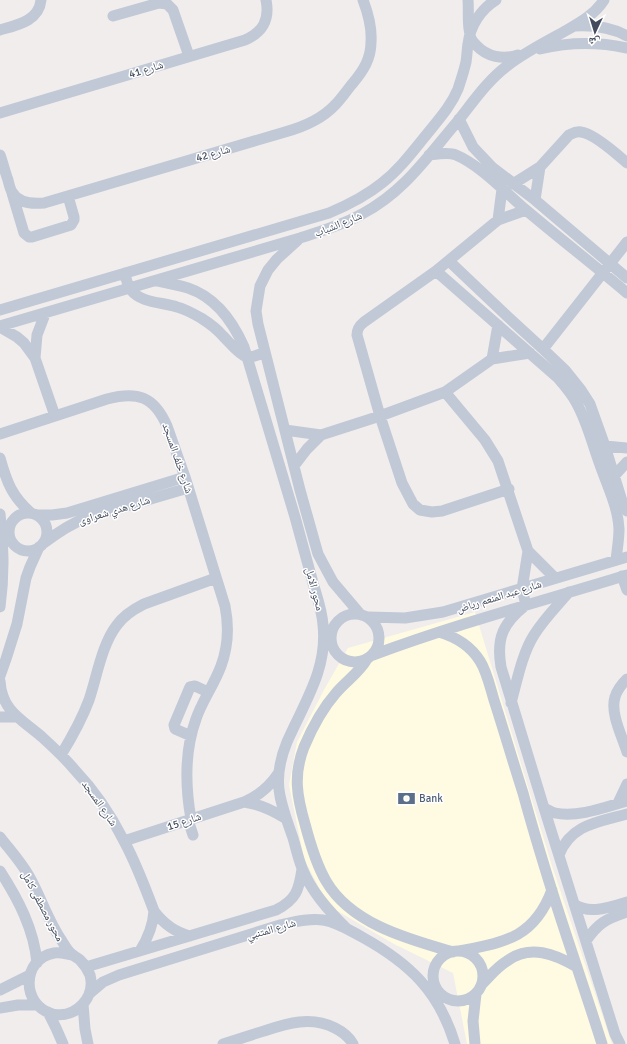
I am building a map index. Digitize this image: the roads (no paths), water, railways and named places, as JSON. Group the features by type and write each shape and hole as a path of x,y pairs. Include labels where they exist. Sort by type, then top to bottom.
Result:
{"street":[{"path":"0,30 24,23 30,19 38,9 41,0"},
{"name":"شارع 41","path":"0,113 245,40 259,31 266,20 268,8 266,0"},
{"name":"شارع 42","path":"12,193 18,198 30,203 44,203 296,129 317,119 335,105 362,71 367,62 372,43 363,0"},
{"path":"468,0 470,35 477,46 487,54 499,58 511,57 532,50 562,45 602,44 627,48"},
{"name":"شارع الشباب","path":"0,310 329,213 364,196 383,183 405,161 448,108 459,87 464,72 470,35 473,27 480,14 496,0"},
{"name":"شارع الشباب","path":"0,327 300,238 349,221 388,198 410,178 475,99 507,65 591,15 604,0"},
{"path":"112,16 159,3 167,4 173,10 189,56"},
{"path":"573,26 599,27 627,36"},
{"path":"459,87 475,99"},
{"path":"459,119 473,147 502,189 627,293"},
{"path":"513,184 540,166 569,135 574,132 582,132 590,135 627,163"},
{"path":"429,155 452,154 458,156 471,164 489,171 513,184 535,200 627,278"},
{"path":"0,155 24,233 29,237 71,225 74,217 68,196"},
{"path":"535,200 540,166"},
{"path":"498,220 502,189"},
{"path":"508,489 442,511 432,512 420,510 413,504 402,483 380,416 357,335 357,330 364,322 449,261 498,220 526,210"},
{"path":"296,222 300,238"},
{"name":"محور الامل","path":"300,238 277,259 268,270 260,286 256,311 258,324 264,353 318,554 334,582 364,616"},
{"path":"543,348 627,242"},
{"path":"449,261 543,348 561,374 578,405 618,502 627,511"},
{"path":"436,271 530,353 561,374 581,390 590,404 615,475 618,502 617,517 622,558"},
{"path":"124,273 130,289 142,298 178,307 202,318 213,326 239,353 248,358 264,353"},
{"name":"محور الامل","path":"158,281 189,288 205,297 227,316 240,336 248,358 306,553 321,612 324,642 322,656 314,685 283,754 278,774 279,791 285,818 294,841 302,869 320,898 336,919 346,928"},
{"path":"35,358 37,335 45,314"},
{"path":"492,359 498,325"},
{"path":"0,327 17,337 30,350 35,358 55,416"},
{"path":"285,430 321,435 380,416 445,392 492,359 530,353"},
{"path":"445,392 485,440 498,461 528,551 522,588 526,605 515,614 506,625 500,638 498,653 500,667 600,987 615,1034 620,1044"},
{"name":"شارع خلف المسجد","path":"0,434 118,396 133,395 148,400 160,411 164,418 188,488 225,606 227,617 226,651 221,666 196,719 188,752 186,787 193,835"},
{"path":"294,466 307,449 321,435"},
{"path":"605,446 627,448"},
{"path":"0,458 11,490 17,499 41,519 47,528 46,538 42,545 34,550 24,551 14,546 3,523"},
{"path":"615,475 627,462"},
{"name":"شارع هدي شعراوى","path":"34,514 52,515 66,513 184,477"},
{"name":"شارع هدي شعراوى","path":"0,676 17,624 26,578 42,545 63,529 86,518 188,488"},
{"path":"3,523 10,525 18,516 24,513 34,514"},
{"path":"0,607 3,564 3,523"},
{"path":"3,564 14,546"},
{"path":"528,551 555,578"},
{"name":"شارع عبد المنعم رياض","path":"364,616 405,618 453,610 622,558"},
{"path":"625,576 627,590"},
{"name":"شارع عبد المنعم رياض","path":"370,657 439,632 625,576"},
{"path":"61,755 84,712 108,640 117,624 134,609 144,604 216,578"},
{"path":"511,703 523,660 533,636 546,618 570,592"},
{"path":"322,656 332,641 332,630 340,619 347,615 354,614 364,616 374,622 378,628 380,635 377,649 357,673 344,684 329,702 316,722 303,749 299,762 297,775 298,802 321,872 326,882 336,895 347,907 356,913 391,932 419,942 466,952 479,962 483,976 473,1021 475,1044"},
{"path":"323,626 332,641 335,651 340,657 353,662 360,662 370,657"},
{"path":"439,632 450,635 468,646 481,662 485,672 552,890 602,1044"},
{"path":"627,679 618,690 614,703 615,718 627,752"},
{"name":"شارع المسجد","path":"0,681 7,705 16,716 61,755 97,796 111,817 124,841 154,911 162,921 172,928 190,936"},
{"path":"191,736 176,730 174,725 190,688 195,686 208,692"},
{"path":"0,716 16,716"},
{"path":"504,730 518,725"},
{"name":"شارع 15","path":"124,841 244,802 260,794 270,785 278,774"},
{"path":"544,808 555,813 582,813 623,802 627,784"},
{"path":"244,802 266,807 285,818"},
{"path":"591,811 594,823"},
{"path":"559,855 562,846 583,827 627,814"},
{"path":"294,841 308,836"},
{"name":"محور مصطفى كامل","path":"0,837 28,875 56,932 72,955"},
{"name":"شارع المتنبي","path":"86,967 276,910 287,904 295,895 300,882 302,869"},
{"name":"محور مصطفى كامل","path":"0,871 19,903 30,929 35,946 37,962"},
{"path":"552,890 540,915 533,924 516,936 484,946 456,951 446,954 440,958 434,971 433,978 435,985 443,996 450,999 456,1001 470,998 506,961 523,953 532,952 550,954 577,967"},
{"path":"586,942 592,932 600,925 610,912 627,902"},
{"path":"574,904 579,908 610,912 627,912"},
{"path":"276,910 280,924"},
{"path":"140,951 150,932 154,919 154,911"},
{"name":"شارع المتنبي","path":"90,993 103,982 119,975 280,924 321,919 334,922 386,950 417,976 434,997 446,1020 455,1044"},
{"path":"63,953 72,955 80,960 90,975 90,993 87,999 77,1010 63,1015 48,1012 37,1005 32,998 29,983 30,975 37,962 45,957 63,953"},
{"path":"0,990 30,975"},
{"path":"417,976 433,978"},
{"path":"586,991 600,987"},
{"path":"446,1020 450,999"},
{"path":"83,1004 88,1044"},
{"path":"0,1008 18,1005 37,1005"},
{"path":"48,1012 63,1044"},
{"path":"223,1044 289,1023 306,1021 332,1027 347,1035 353,1044"}],"place":[{"name":"Bank","path":"406,798"}]}
